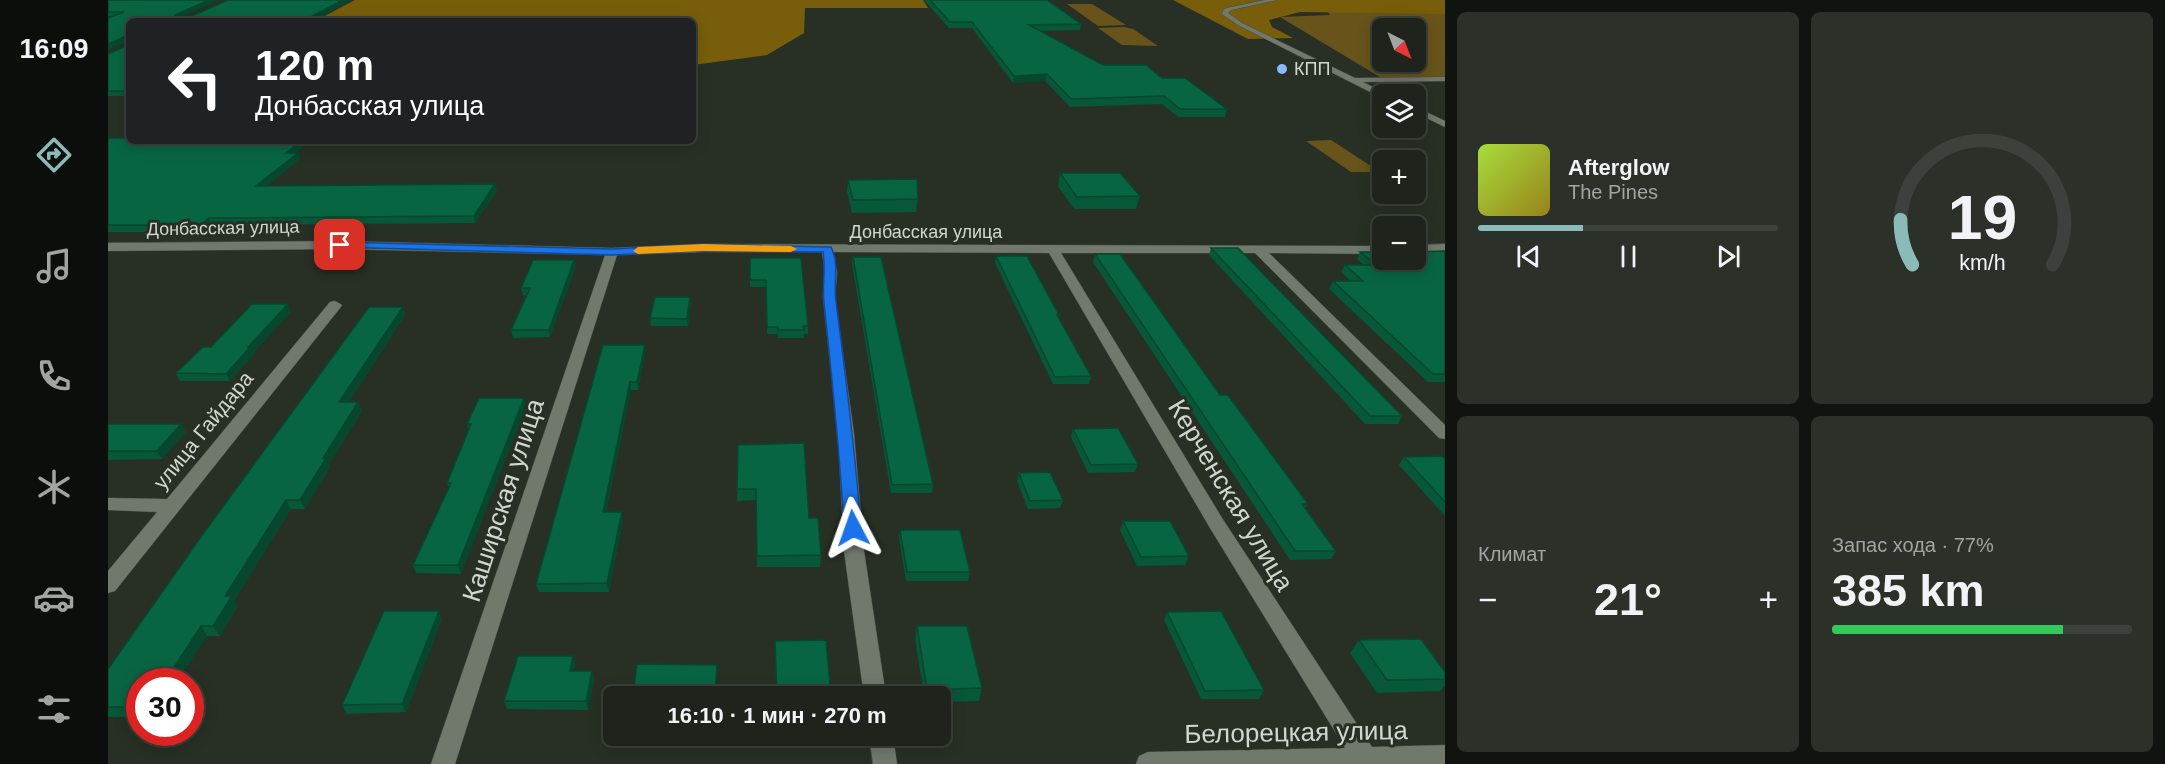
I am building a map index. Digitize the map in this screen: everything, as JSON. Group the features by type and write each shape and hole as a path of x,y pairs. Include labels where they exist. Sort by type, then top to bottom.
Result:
{"street":[{"path":"1274,0 1229,9 1225,11 1225,14 1240,24 1372,90"},
{"path":"1353,80 1445,79"},
{"path":"1426,115 1445,124"},
{"name":"Донбасская улица","path":"108,247 340,245 612,252 703,248 1053,251 1372,250"},
{"path":"1426,249 1445,248"},
{"path":"827,249 831,272 829,297 846,434 854,551 874,686"},
{"path":"1259,250 1445,434"},
{"name":"Керченская улица","path":"1053,251 1216,523 1368,762"},
{"name":"Каширская улица","path":"442,764 612,252"},
{"name":"улица Гайдара","path":"108,585 335,305"},
{"path":"108,504 170,506"},
{"path":"883,746 885,764"},
{"name":"Белорецкая улица","path":"1148,764 1368,762 1445,757"}],"shaded area":[{"path":"355,0 923,0 928,8 805,8 804,33 767,55 696,65 696,18 321,18"},
{"path":"1173,0 1445,0 1445,14 1300,12 1269,20 1272,27 1293,38 1248,39"},
{"path":"1329,0 1445,0 1445,77 1380,77 1280,17 1330,15 1321,2"},
{"path":"1067,4 1092,4 1126,25 1098,26"},
{"path":"1098,28 1133,29 1158,46 1122,45"},
{"path":"1331,140 1372,167 1372,172 1351,172 1306,141"}],"building":[{"path":"108,0 209,0 175,15 174,18 126,18 126,36 108,44 108,18 124,12 108,12"},
{"path":"228,0 343,0 309,18 187,18"},
{"path":"930,0 1047,0 1081,24 1029,25 1103,65 1146,65 1162,78 1185,78 1227,109 1180,109 1164,96 1071,99 1047,74 1014,76 972,22 950,22"},
{"path":"126,46 126,91 108,91 108,54"},
{"path":"108,138 126,138 126,144 297,144 286,153 298,153 256,186 495,184 474,216 209,218 201,225 108,225"},
{"path":"1060,173 1120,173 1140,196 1077,197"},
{"path":"917,179 918,199 853,200 848,180"},
{"path":"1211,248 1238,248 1402,416 1370,416"},
{"path":"1445,251 1445,374 1433,374 1333,281 1363,281 1345,265 1372,265 1372,270 1426,270 1426,252"},
{"path":"1360,252 1372,252 1372,261"},
{"path":"1095,254 1120,254 1220,395 1228,395 1308,504 1302,504 1336,551 1295,551"},
{"path":"996,256 1027,256 1091,376 1055,377"},
{"path":"853,257 881,257 933,484 892,485"},
{"path":"750,258 801,258 808,326 803,326 804,330 778,330 778,327 767,327 766,280 750,280"},
{"path":"533,260 574,260 549,330 511,330 530,288 521,288"},
{"path":"655,297 690,297 687,319 650,318"},
{"path":"252,304 288,304 226,374 176,373 203,347 211,347"},
{"path":"369,307 403,307 339,402 358,402 323,458 326,458 300,500 286,500 225,596 232,596 213,626 201,626 174,668 126,668 126,707 108,707 108,669 203,534"},
{"path":"603,345 645,345 637,382 630,382 603,512 622,512 607,583 536,584"},
{"path":"479,398 524,398 458,565 413,565 451,483 447,483 471,424 467,424"},
{"path":"108,424 181,424 157,451 108,451"},
{"path":"1118,428 1138,464 1091,465 1073,429"},
{"path":"804,443 809,518 818,518 821,555 757,556 756,489 737,489 738,445"},
{"path":"1442,456 1445,459 1445,502 1404,457"},
{"path":"1050,472 1063,500 1030,501 1019,473"},
{"path":"1123,521 1170,521 1189,556 1141,557"},
{"path":"900,530 960,530 970,572 907,572"},
{"path":"384,611 439,611 402,704 342,705"},
{"path":"1221,611 1264,690 1205,691 1167,612"},
{"path":"917,626 967,626 982,688 951,689 951,686 926,686"},
{"path":"1421,639 1445,672 1445,679 1387,680 1359,640"},
{"path":"826,640 830,686 777,686 775,641"},
{"path":"518,656 573,656 570,671 592,671 586,701 504,701"},
{"path":"637,664 717,665 716,686 634,686"}],"slow traffic":[{"path":"638,251 703,248 791,249"}],"place":[{"name":"КПП","path":"1282,69"}],"route":[{"path":"340,245 612,252 703,248 827,249 831,272 829,297 846,434 853,528"}]}
